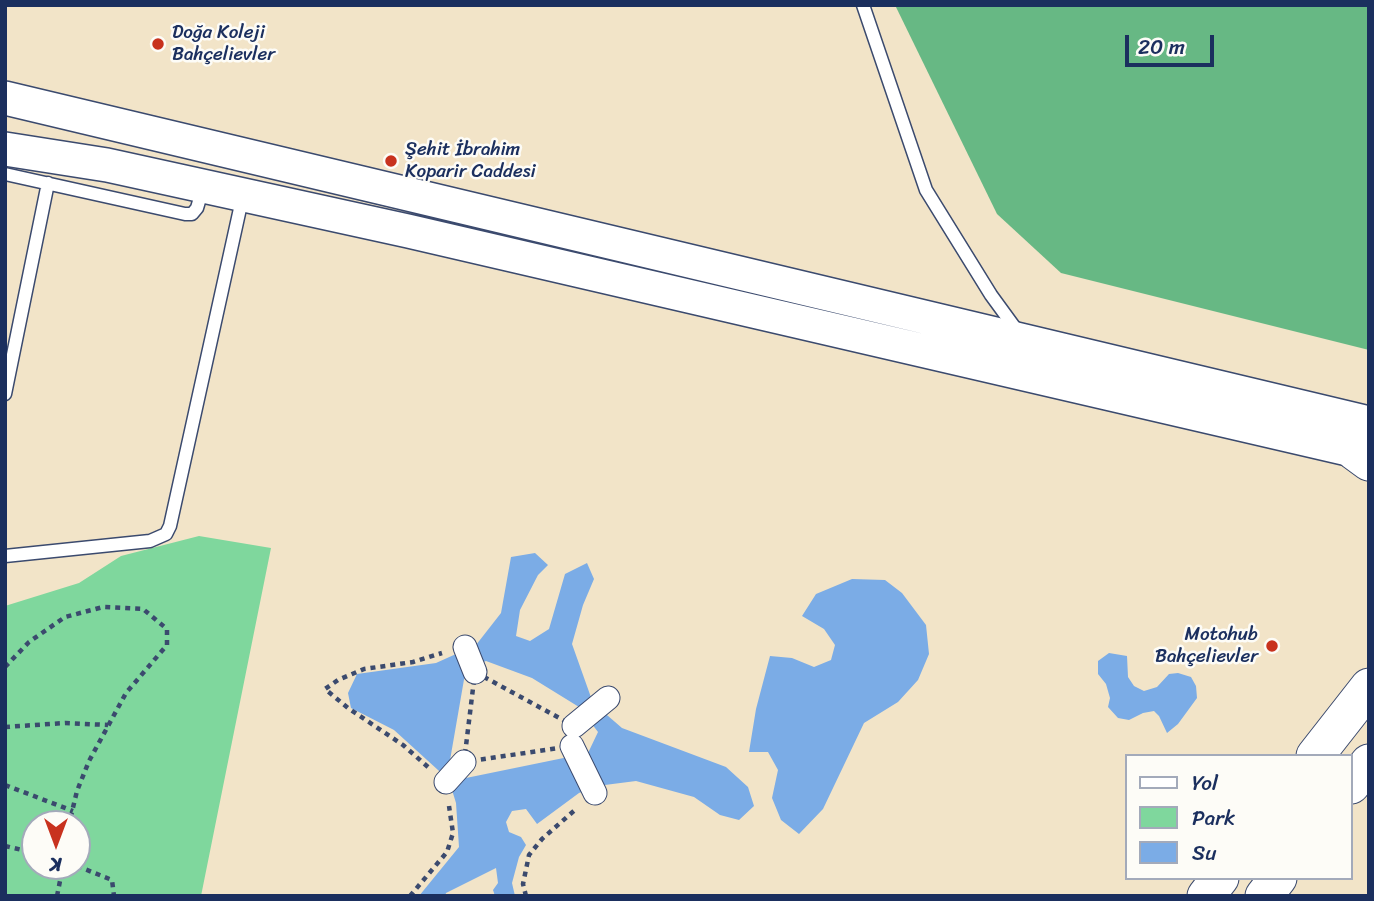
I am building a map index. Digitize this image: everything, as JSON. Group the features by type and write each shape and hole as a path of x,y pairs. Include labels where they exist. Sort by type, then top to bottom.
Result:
{"main road":[{"path":"1317,754 1369,687"},
{"path":"1206,896 1218,880"},
{"path":"1264,896 1276,880"}],"street":[{"path":"5,98 1025,341 1365,447"},
{"path":"5,149 107,165 203,186 1365,447"},
{"path":"465,647 475,672"},
{"path":"595,793 573,736 608,698"},
{"path":"446,782 464,762"}],"lane":[{"path":"863,5 926,190 991,295 1025,341"},
{"path":"5,174 185,214 192,214 197,208 203,186"},
{"path":"5,394 48,183"},
{"path":"5,556 150,541 166,534 170,526 243,195"}],"path":[{"path":"5,667 29,642 65,617 103,607 144,609 167,629 167,645 125,693 89,761 77,791 73,810"},
{"path":"411,896 447,852 453,833 446,782 403,746 325,689 364,669 413,662 465,647"},
{"path":"475,672 573,736 464,762 475,672"},
{"path":"5,727 65,723 108,725"},
{"path":"5,785 70,810"},
{"path":"526,896 523,884 529,855 542,839 595,793"},
{"path":"91,872 112,880 114,896"}],"green space":[{"path":"895,5 1369,5 1369,350 1061,273 997,214"},
{"path":"199,536 271,548 201,896 5,896 5,606 79,583 121,556"}],"water":[{"path":"535,553 548,565 538,575 520,610 516,636 530,641 549,629 565,574 587,563 594,579 572,644 593,703 622,728 726,767 748,787 754,806 739,820 720,815 694,797 636,781 597,786 579,793 537,824 526,809 512,811 506,822 509,832 521,837 526,845 519,857 512,883 515,896 495,896 493,890 498,883 496,868 446,893 445,896 419,896 459,847 456,803 449,780 394,730 351,708 348,693 357,674 436,663 476,645 501,613 511,557","holes":["486,661 532,678 579,707 598,732 588,753 466,778 449,766 466,668"]},
{"path":"852,579 885,580 902,593 926,625 929,654 918,680 898,702 864,723 823,809 799,834 781,820 772,798 778,770 768,752 749,752 756,709 770,656 792,658 814,667 831,660 835,645 824,629 802,616 816,594"},
{"path":"1109,653 1127,656 1128,677 1134,686 1144,691 1157,687 1169,674 1178,673 1191,677 1196,686 1197,698 1178,724 1167,733 1154,711 1129,720 1118,718 1108,707 1110,698 1106,684 1098,674 1098,661"}],"place":[{"name":"Doğa Koleji Bahçelievler","path":"158,44"},
{"name":"Şehit İbrahim Koparir Caddesi","path":"391,161"},
{"name":"Motohub Bahçelievler","path":"1272,646"}]}
